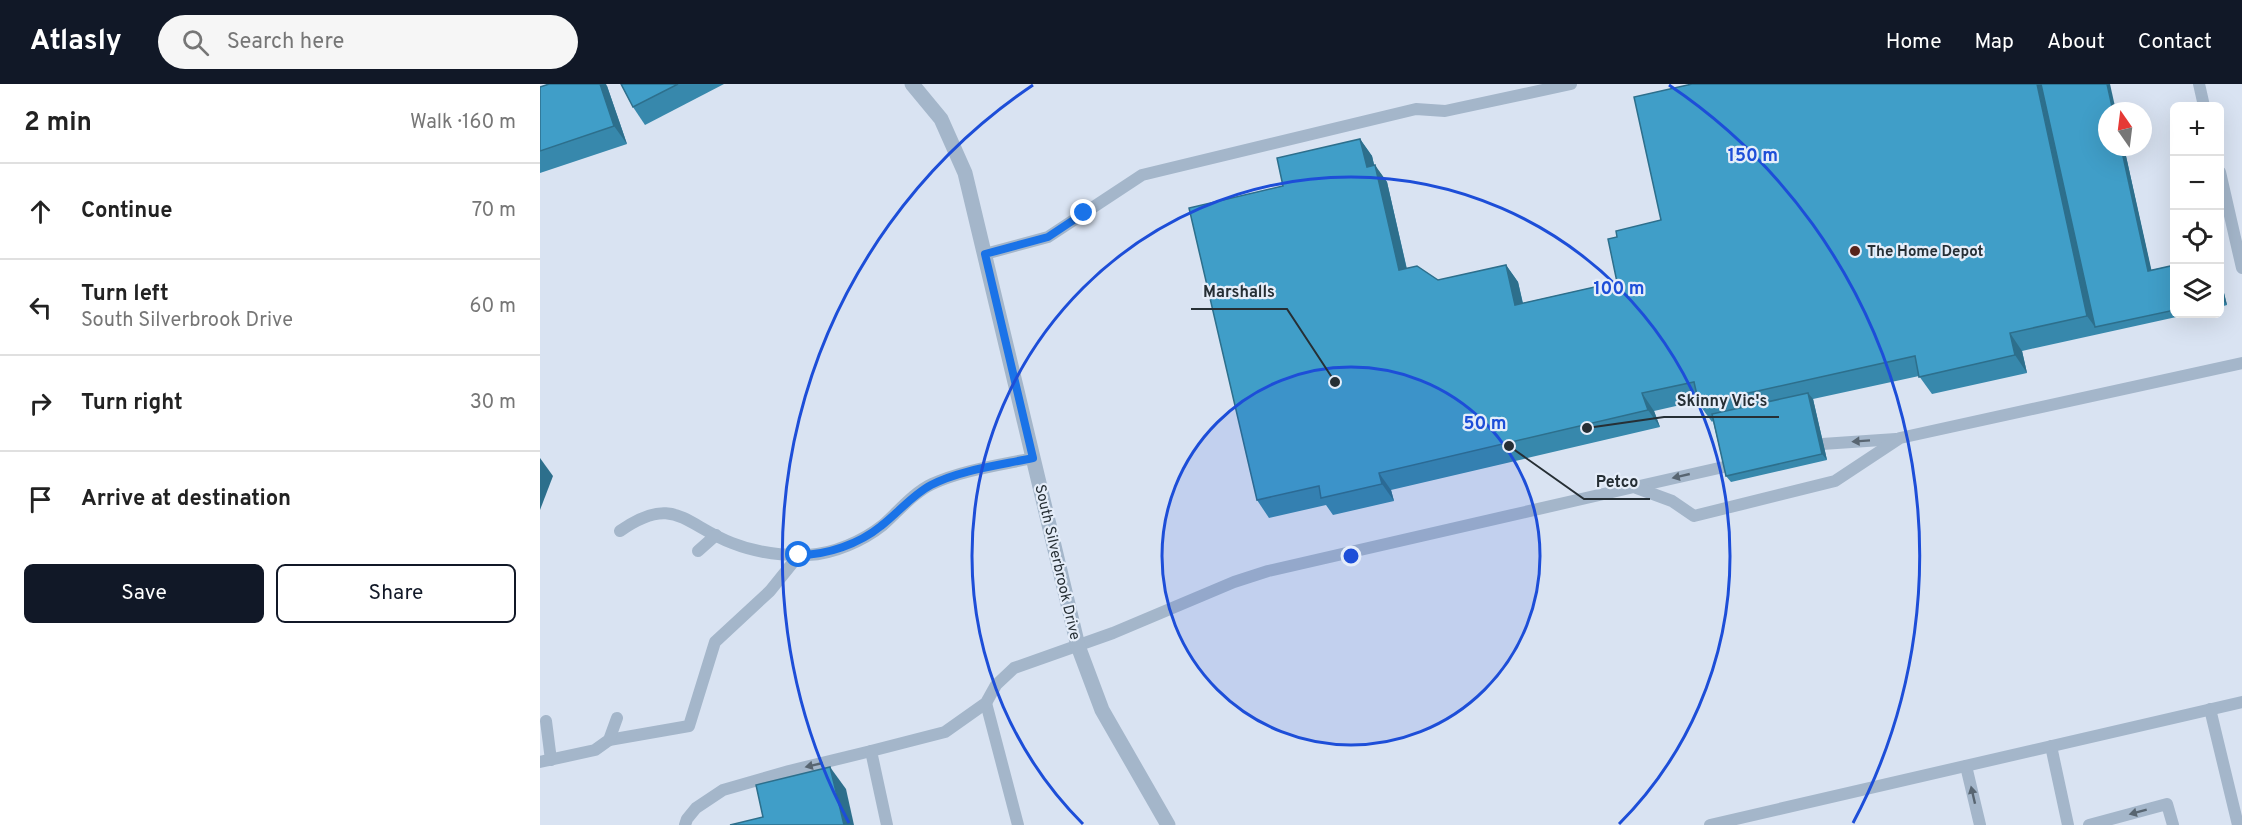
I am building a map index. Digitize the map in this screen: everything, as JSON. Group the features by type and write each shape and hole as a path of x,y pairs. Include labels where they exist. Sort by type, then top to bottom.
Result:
{"street":[{"name":"South Silverbrook Drive","path":"912,84 941,119 965,173 1078,646 1102,710 1168,825"}],"lane":[{"path":"985,254 1048,237 1142,175 1416,108 1445,111 1571,84"},
{"path":"2199,84 2203,102"},
{"path":"2224,189 2242,268"},
{"path":"1822,444 1900,438 2242,363"},
{"path":"1635,487 1672,501 1694,516 1834,481 1900,438"},
{"path":"620,531 644,518 663,513 681,515 730,543 768,555 799,555 828,551 848,545 869,534 930,485 952,477 1033,458"},
{"path":"685,825 696,808 723,790 945,732 986,703 996,685 1014,668 1034,659 1078,646 1234,582 1268,571 1728,466"},
{"path":"698,551 716,535"},
{"path":"546,721 545,761 595,750 609,740 689,726 716,642 770,591 799,555"},
{"path":"1710,825 1739,822 2242,702"},
{"path":"986,703 1018,825"},
{"path":"2210,709 2238,825"},
{"path":"609,740 617,718"},
{"path":"2051,746 2068,825"},
{"path":"871,751 887,825"},
{"path":"1966,766 1980,825"},
{"path":"2089,825 2167,804 2173,825"}],"building":[{"path":"549,84 600,84 614,126 540,151 540,87"},
{"path":"621,84 678,84 633,107"},
{"path":"1692,84 2037,84 2087,316 2010,333 2015,355 1919,377 1915,356 1699,404 1694,382 1642,393 1648,410 1379,473 1382,484 1321,498 1319,486 1257,500 1189,208 1283,186 1277,158 1360,139 1367,167 1375,165 1399,270 1417,266 1438,280 1506,265 1515,305 1617,282 1608,239 1617,237 1616,231 1661,220 1634,97"},
{"path":"2041,84 2107,84 2111,102 2098,102 2098,156 2123,156 2148,271 2170,266 2170,311 2095,327"},
{"path":"1808,393 1822,454 1726,476 1712,414"},
{"path":"830,767 844,825 730,825 763,817 756,785"}],"place":[{"name":"The Home Depot","path":"1855,251"},
{"name":"Marshalls","path":"1335,382"},
{"name":"Skinny Vic's","path":"1587,428"},
{"name":"Petco","path":"1509,446"}],"route":[{"path":"799,555 828,551 848,545 869,534 930,485 952,477 1033,458 985,254 1048,237 1084,213"}]}
